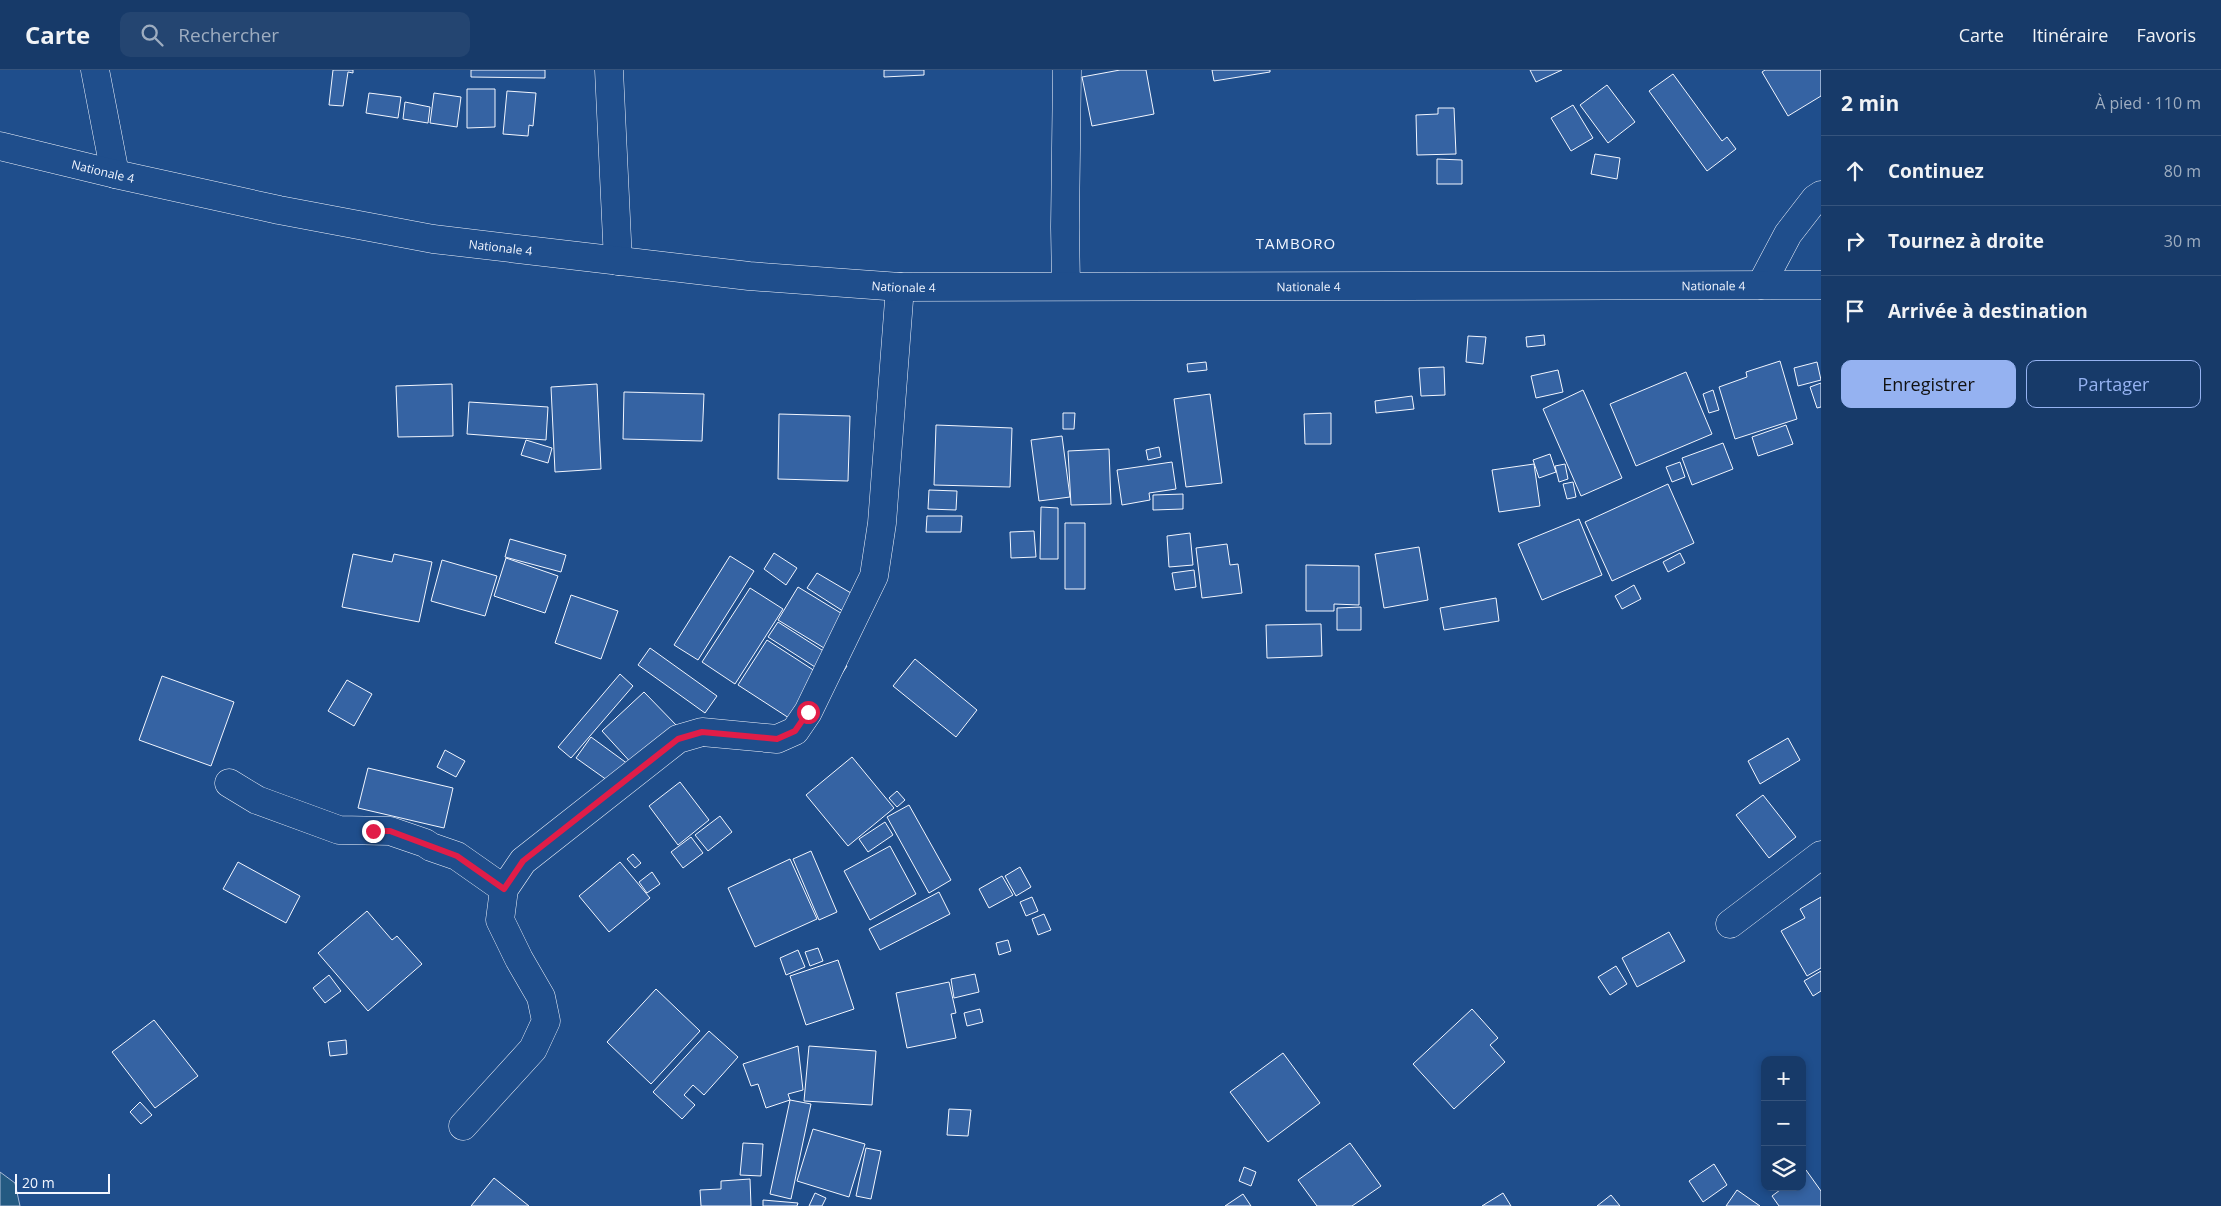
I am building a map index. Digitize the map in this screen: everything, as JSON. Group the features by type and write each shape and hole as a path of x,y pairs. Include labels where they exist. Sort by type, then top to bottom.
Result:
{"main road":[{"path":"95,70 115,174"},
{"path":"610,70 618,261"},
{"path":"1066,286 1067,70"},
{"name":"Nationale 4","path":"0,146 115,174 279,210 433,239 749,276 900,287 1821,285"},
{"path":"1761,285 1788,234 1815,199 1821,196"},
{"path":"463,1126 533,1049 546,1021 541,997 519,959 500,920 504,889 523,861 678,739 702,732 777,739 795,731 808,712 874,576 882,523 900,287"},
{"path":"229,783 257,800 339,830 390,831 425,843 431,848 457,856 504,889"},
{"path":"1730,924 1821,855"}],"shaded area":[{"path":"0,1172 15,1183 20,1206 0,1206"}],"building":[{"path":"333,70 353,70 353,73 348,72 343,106 329,105"},
{"path":"471,70 545,70 545,78 471,77"},
{"path":"884,70 924,70 924,75 884,77"},
{"path":"1120,70 1146,70 1154,114 1092,126 1082,77"},
{"path":"1212,70 1270,70 1270,72 1214,81"},
{"path":"1530,70 1562,70 1536,82"},
{"path":"1765,70 1821,70 1821,96 1788,116 1762,72"},
{"path":"1673,74 1722,141 1727,137 1736,149 1707,171 1649,91"},
{"path":"1607,85 1635,122 1608,143 1580,105"},
{"path":"467,89 495,89 495,127 467,128"},
{"path":"507,91 536,93 533,126 529,125 528,136 503,134"},
{"path":"369,93 401,97 398,118 366,113"},
{"path":"434,93 461,97 457,127 430,123"},
{"path":"405,102 430,107 428,123 403,119"},
{"path":"1573,105 1593,138 1571,151 1551,118"},
{"path":"1438,108 1454,108 1456,154 1417,155 1416,115 1438,114"},
{"path":"1595,154 1620,158 1617,179 1591,174"},
{"path":"1437,159 1462,160 1462,184 1437,184"},
{"path":"1544,335 1545,345 1527,347 1526,337"},
{"path":"1468,336 1486,337 1483,364 1466,362"},
{"path":"1780,361 1797,419 1735,439 1719,387 1747,377 1746,372"},
{"path":"1206,362 1207,370 1188,372 1187,364"},
{"path":"1817,362 1821,380 1798,386 1794,368"},
{"path":"1444,367 1445,395 1421,396 1419,368"},
{"path":"1558,370 1563,392 1536,398 1531,376"},
{"path":"1686,372 1712,434 1636,466 1610,404"},
{"path":"1821,383 1821,407 1817,408 1810,387"},
{"path":"452,384 453,436 398,437 396,386"},
{"path":"597,384 601,469 555,472 551,387"},
{"path":"1583,390 1622,478 1581,496 1543,409"},
{"path":"1713,390 1719,410 1709,413 1703,394"},
{"path":"624,392 704,394 702,441 623,439"},
{"path":"1210,394 1222,483 1186,487 1174,399"},
{"path":"1412,396 1414,409 1376,413 1375,401"},
{"path":"469,402 548,407 546,440 467,434"},
{"path":"1063,413 1075,413 1074,429 1063,429"},
{"path":"1331,413 1331,444 1305,444 1304,414"},
{"path":"779,414 850,416 848,481 778,479"},
{"path":"936,425 1012,428 1010,487 934,485"},
{"path":"1786,425 1793,444 1758,456 1752,437"},
{"path":"1062,436 1070,497 1039,501 1031,440"},
{"path":"526,440 552,448 548,463 521,455"},
{"path":"1723,443 1733,469 1692,485 1682,458"},
{"path":"1159,447 1161,457 1148,460 1146,450"},
{"path":"1109,449 1111,504 1071,505 1068,451"},
{"path":"1550,454 1556,472 1539,478 1533,460"},
{"path":"1172,462 1176,489 1149,493 1150,500 1122,505 1117,470"},
{"path":"1680,462 1685,477 1672,482 1666,467"},
{"path":"1534,464 1540,506 1499,512 1492,470"},
{"path":"1565,464 1568,479 1559,482 1555,466"},
{"path":"1573,482 1576,497 1567,499 1563,484"},
{"path":"1668,484 1694,543 1612,581 1585,522"},
{"path":"929,490 957,491 956,510 928,509"},
{"path":"1183,494 1183,509 1153,510 1153,495"},
{"path":"1041,507 1058,508 1058,559 1040,559"},
{"path":"927,516 962,516 961,532 926,532"},
{"path":"1579,519 1602,575 1542,600 1518,544"},
{"path":"1065,523 1085,523 1085,589 1065,589"},
{"path":"1034,531 1036,557 1011,558 1010,532"},
{"path":"1190,533 1193,565 1169,567 1167,536"},
{"path":"510,539 566,555 561,572 505,557"},
{"path":"1227,544 1230,565 1238,564 1242,593 1202,598 1196,548"},
{"path":"1419,547 1428,600 1384,608 1375,554"},
{"path":"774,553 797,568 786,585 764,569"},
{"path":"1680,553 1685,563 1668,572 1663,562"},
{"path":"353,554 392,562 394,554 432,562 419,622 342,607"},
{"path":"730,556 754,571 698,660 674,645"},
{"path":"506,558 558,576 545,613 494,596"},
{"path":"442,560 497,576 485,616 431,601"},
{"path":"1306,565 1359,566 1359,605 1334,604 1334,611 1306,611"},
{"path":"1194,570 1196,587 1175,590 1172,573"},
{"path":"817,573 856,596 846,613 807,588"},
{"path":"1634,585 1641,599 1622,609 1615,596"},
{"path":"798,587 849,618 829,651 778,620"},
{"path":"750,588 783,609 735,684 702,662"},
{"path":"571,595 618,611 601,659 555,643"},
{"path":"1496,598 1499,621 1444,630 1440,608"},
{"path":"1361,607 1361,630 1337,630 1337,608"},
{"path":"778,622 847,666 837,681 768,637"},
{"path":"1321,624 1322,656 1267,658 1266,625"},
{"path":"767,640 818,673 789,718 738,685"},
{"path":"650,648 717,696 705,713 638,665"},
{"path":"915,659 977,710 956,737 893,686"},
{"path":"620,674 633,686 571,758 558,747"},
{"path":"162,676 234,702 211,766 139,740"},
{"path":"347,680 372,694 354,726 328,711"},
{"path":"644,692 678,727 635,767 602,731"},
{"path":"591,737 643,775 628,795 576,758"},
{"path":"1788,738 1800,760 1760,784 1748,761"},
{"path":"445,750 465,761 456,777 437,767"},
{"path":"852,757 894,808 848,846 806,795"},
{"path":"368,768 453,788 444,828 358,808"},
{"path":"680,782 709,820 678,845 649,806"},
{"path":"897,791 905,800 897,807 889,798"},
{"path":"1763,795 1796,837 1769,858 1736,815"},
{"path":"909,805 951,880 929,893 887,817"},
{"path":"720,816 732,832 708,851 695,835"},
{"path":"885,822 893,835 868,852 859,839"},
{"path":"691,837 703,853 683,868 671,852"},
{"path":"890,846 916,894 870,920 844,871"},
{"path":"811,851 837,912 819,920 793,859"},
{"path":"633,854 641,863 635,868 627,859"},
{"path":"790,859 817,919 755,947 728,888"},
{"path":"238,862 300,896 286,923 223,889"},
{"path":"620,862 650,898 609,932 579,896"},
{"path":"1020,867 1031,887 1016,896 1005,876"},
{"path":"652,872 660,884 647,893 639,882"},
{"path":"1002,876 1013,895 989,908 979,889"},
{"path":"939,892 950,914 880,950 869,929"},
{"path":"1032,897 1038,911 1026,916 1020,902"},
{"path":"1821,897 1821,968 1807,976 1781,931 1805,918 1800,909"},
{"path":"367,911 392,940 397,936 422,964 368,1011 318,953"},
{"path":"1044,914 1051,930 1038,935 1032,919"},
{"path":"1669,932 1685,961 1637,987 1622,958"},
{"path":"1008,940 1011,951 999,955 996,943"},
{"path":"818,948 823,961 810,966 805,952"},
{"path":"798,950 805,967 786,975 780,958"},
{"path":"838,960 854,1009 806,1025 790,976"},
{"path":"1616,966 1627,984 1610,995 1598,977"},
{"path":"1821,971 1821,991 1813,996 1804,981"},
{"path":"975,974 979,992 954,998 951,979"},
{"path":"329,975 341,991 325,1003 313,988"},
{"path":"949,982 956,1013 951,1014 956,1038 907,1048 896,993"},
{"path":"656,989 700,1031 651,1084 607,1042"},
{"path":"980,1009 983,1022 967,1026 964,1013"},
{"path":"1472,1009 1498,1038 1490,1045 1505,1062 1454,1109 1413,1064"},
{"path":"154,1020 198,1076 155,1108 112,1052"},
{"path":"709,1031 738,1057 704,1095 693,1085 684,1095 695,1105 682,1119 653,1092"},
{"path":"346,1040 347,1054 330,1056 328,1042"},
{"path":"798,1046 803,1090 788,1094 790,1100 766,1108 758,1084 751,1086 743,1064"},
{"path":"809,1046 876,1051 872,1105 804,1101"},
{"path":"1283,1053 1320,1103 1268,1142 1230,1092"},
{"path":"790,1100 811,1104 791,1199 770,1194"},
{"path":"140,1102 152,1115 141,1124 130,1112"},
{"path":"949,1109 971,1110 968,1136 947,1135"},
{"path":"813,1129 865,1144 849,1197 797,1181"},
{"path":"743,1143 763,1144 761,1176 740,1175"},
{"path":"1350,1143 1381,1186 1352,1206 1317,1206 1298,1180"},
{"path":"866,1148 881,1151 871,1199 856,1196"},
{"path":"1714,1164 1727,1185 1703,1202 1689,1181"},
{"path":"1244,1167 1256,1172 1251,1186 1239,1181"},
{"path":"1806,1170 1821,1191 1821,1206 1779,1206 1772,1196 1779,1191 1806,1191"},
{"path":"494,1178 529,1206 471,1206"},
{"path":"750,1179 751,1206 701,1206 700,1190 721,1189 721,1181"},
{"path":"1737,1190 1760,1206 1726,1206"},
{"path":"815,1193 826,1198 822,1206 809,1206"},
{"path":"1503,1193 1511,1206 1482,1206"},
{"path":"1243,1194 1251,1206 1225,1206"},
{"path":"1611,1195 1620,1206 1597,1206"},
{"path":"763,1200 798,1203 797,1206 763,1206"}],"district":[{"name":"TAMBORO","path":"1296,243"}],"route":[{"path":"373,831 390,831 425,843 431,848 457,856 504,889 523,861 678,739 702,732 777,739 795,731 808,712"}]}
